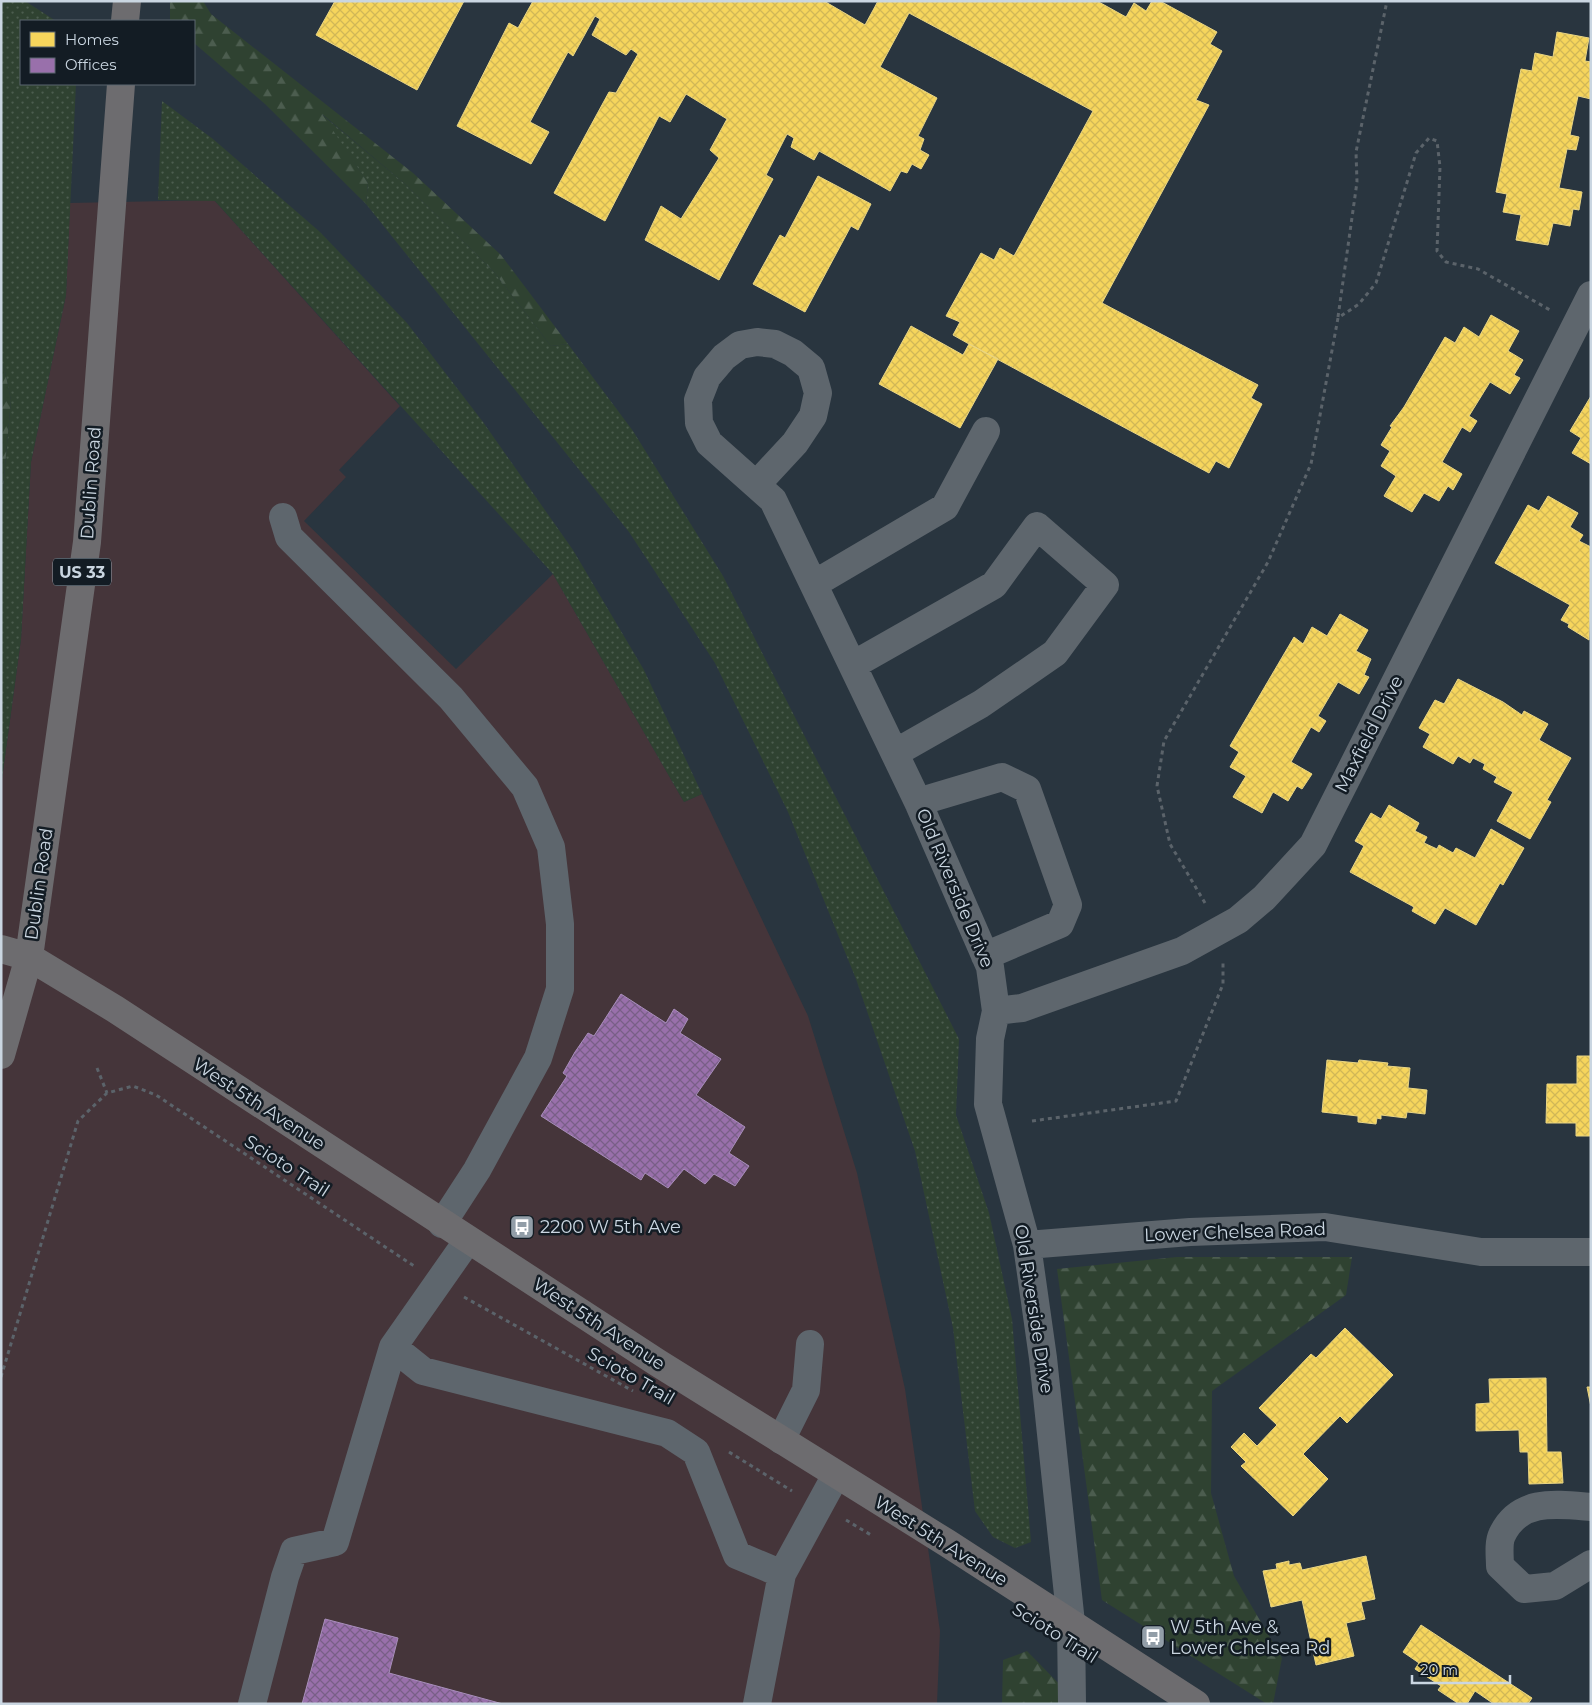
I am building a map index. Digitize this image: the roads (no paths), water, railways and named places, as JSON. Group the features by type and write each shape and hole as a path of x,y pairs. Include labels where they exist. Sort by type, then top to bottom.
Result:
{"main road":[{"path":"125,20 127,1"},
{"name":"Dublin Road","path":"1,1055 29,956 87,542 121,85"},
{"name":"West 5th Avenue","path":"1,949 29,956 131,1020 442,1224 1196,1704"}],"street":[{"name":"Maxfield Drive","path":"996,1011 1022,1008 1182,951 1238,920 1264,898 1312,845 1591,295"},
{"name":"Old Riverside Drive","path":"757,484 795,443 813,416 818,393 811,368 793,353 775,344 757,342 740,345 724,357 707,377 698,400 699,422 710,443 773,500 918,802 990,967 996,1011 990,1039 988,1104 1027,1245 1054,1445 1070,1623 1072,1704"},
{"path":"814,584 945,507 986,431"},
{"path":"284,517 289,537 451,698 525,787 551,847 560,924 560,989 538,1058 477,1170 442,1224"},
{"path":"853,665 994,585 1037,526 1105,585 1055,653 981,704 894,752"},
{"path":"918,802 1002,777 1027,789 1068,905 1060,924 985,956"},
{"name":"Lower Chelsea Road","path":"1027,1245 1190,1232 1325,1227 1481,1252 1591,1252"},
{"path":"252,1704 285,1576 294,1551 335,1542 393,1347 468,1240"},
{"path":"781,1440 806,1390 810,1344"},
{"path":"393,1347 423,1371 667,1433 696,1452 737,1555 782,1574"},
{"path":"757,1704 782,1574 836,1475"},
{"path":"1591,1507 1550,1503 1519,1512 1501,1536 1500,1566 1524,1589 1555,1586 1591,1564"}],"place":[{"name":"2200 W 5th Ave","path":"522,1227"},
{"name":"W 5th Ave & Lower Chelsea Rd","path":"1153,1637"}]}
